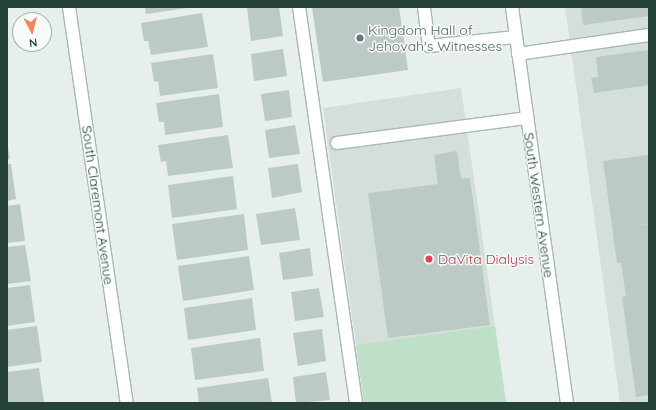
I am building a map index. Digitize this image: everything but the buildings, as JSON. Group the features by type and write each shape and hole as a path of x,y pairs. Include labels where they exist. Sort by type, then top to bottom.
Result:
{"main road":[{"name":"South Claremont Avenue","path":"70,7 127,403"},
{"path":"299,7 356,403"},
{"path":"424,7 429,46 516,37"},
{"name":"South Western Avenue","path":"512,7 567,403"},
{"path":"518,54 649,36"},
{"path":"337,143 527,118"}],"shaded area":[{"path":"565,7 649,7 649,403 620,403"},
{"path":"461,88 506,403 364,403 323,108"}],"green space":[{"path":"495,326 506,403 364,403 356,345"}],"place":[{"name":"Kingdom Hall of Jehovah's Witnesses","path":"360,38"},
{"name":"DaVita Dialysis","path":"429,259"}]}
